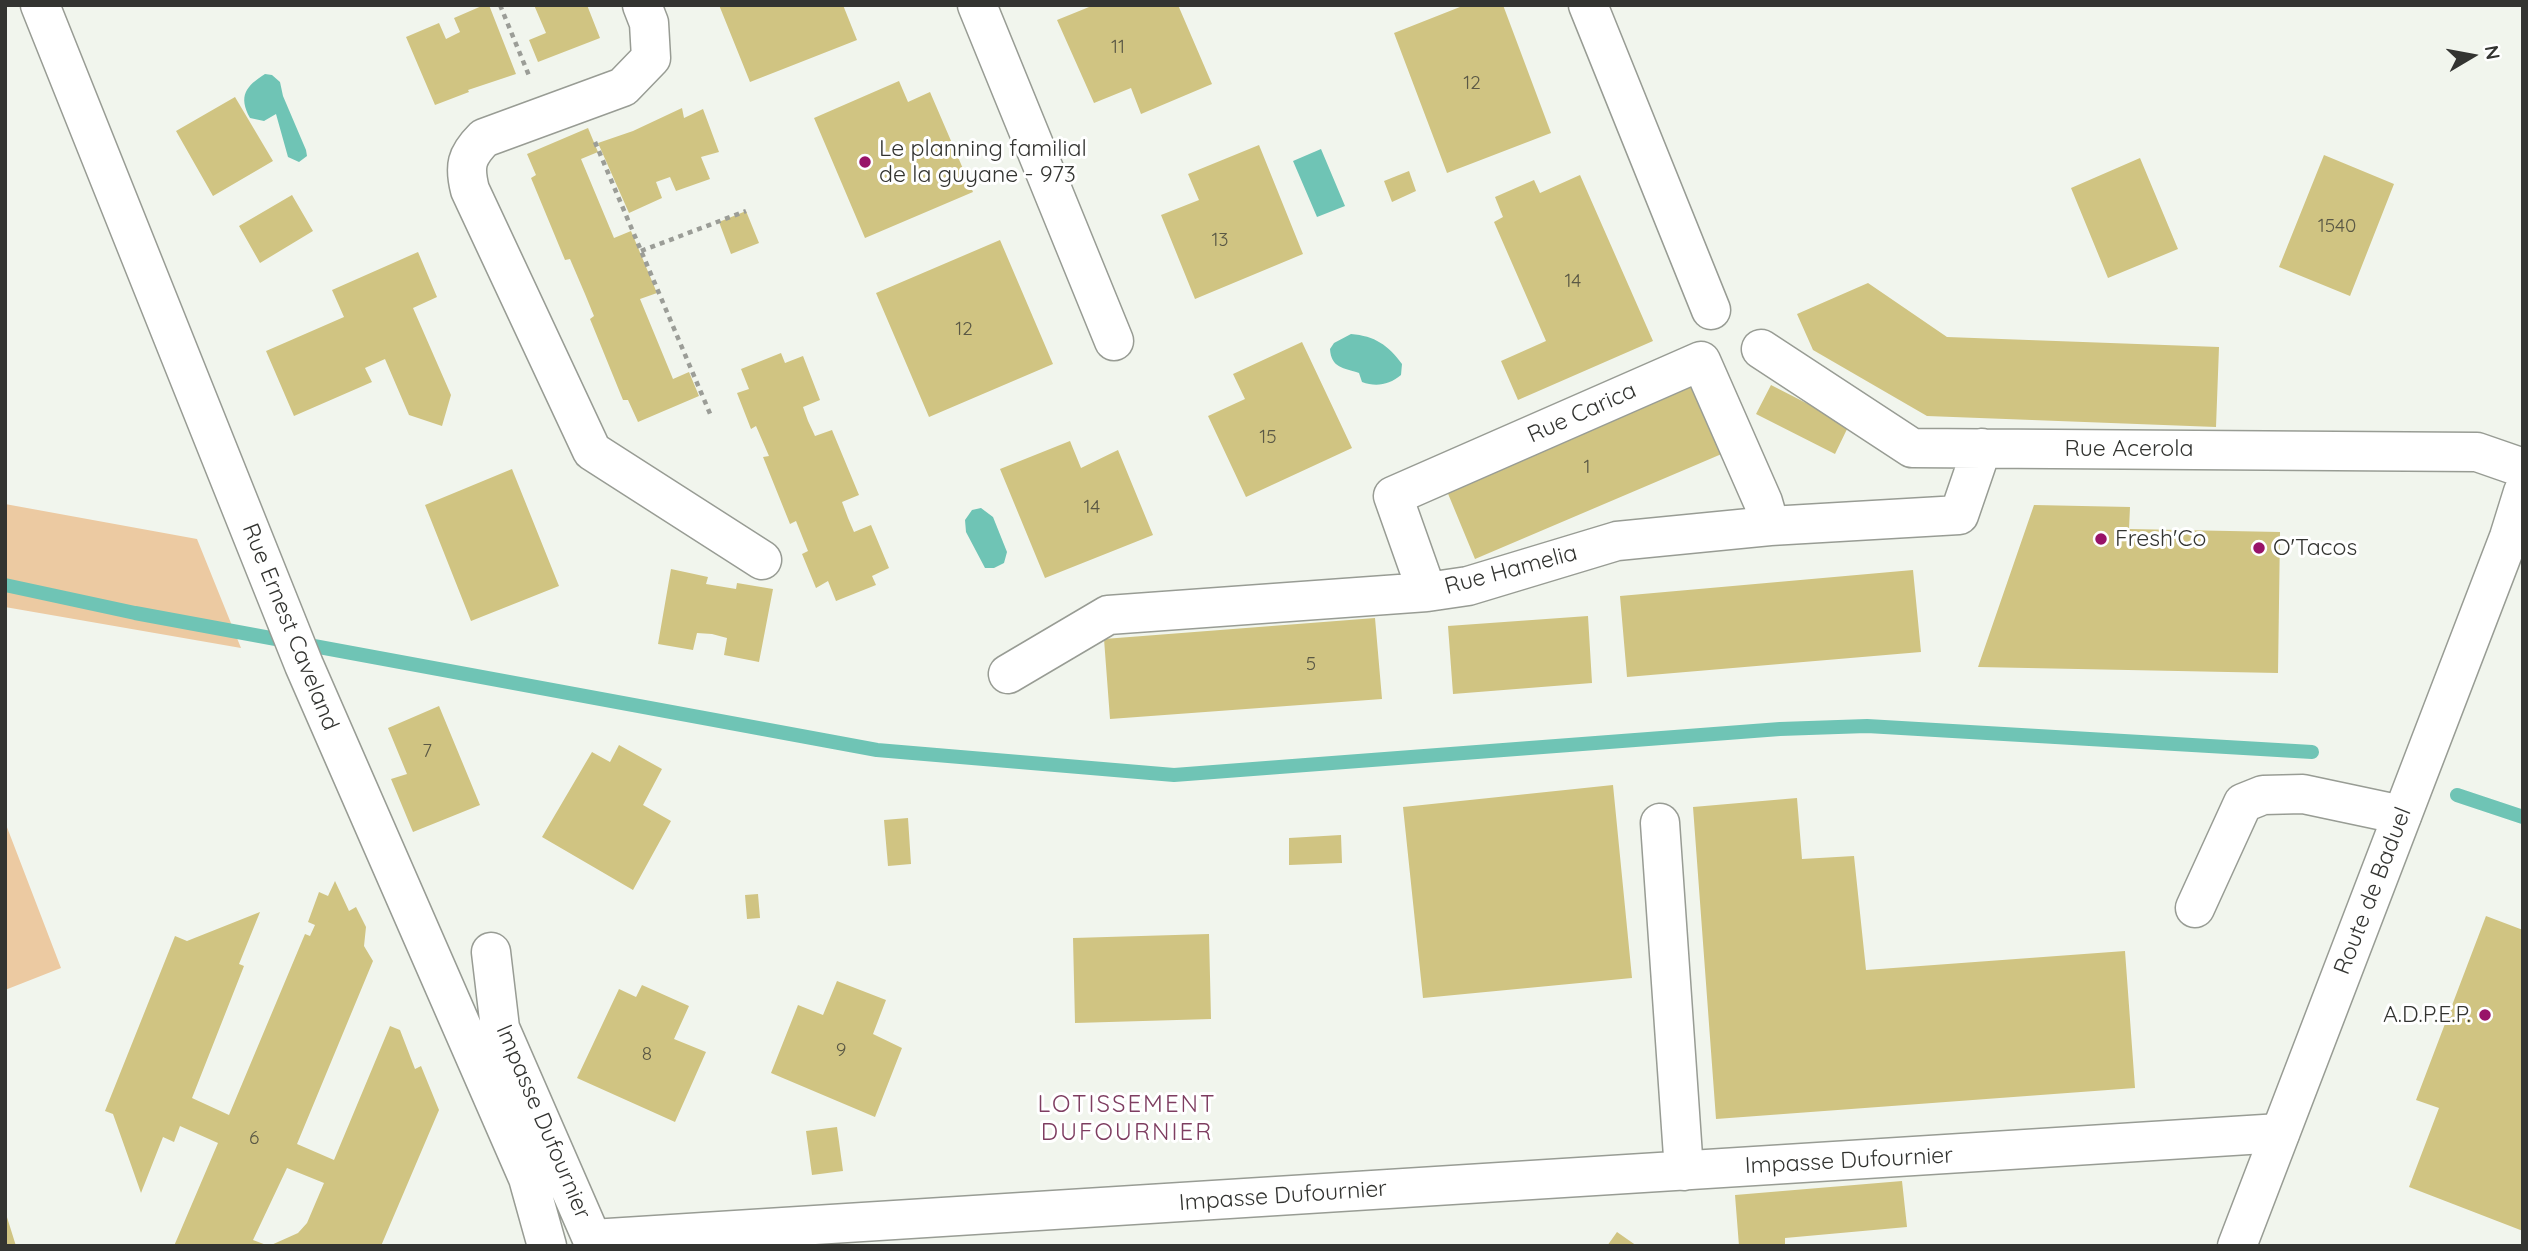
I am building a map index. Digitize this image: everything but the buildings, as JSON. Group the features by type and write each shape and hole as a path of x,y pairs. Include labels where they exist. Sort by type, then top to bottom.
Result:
{"street":[{"name":"Rue Ernest Caveland","path":"40,5 304,665 528,1178 547,1246"},
{"path":"642,5 649,23 651,58 623,87 484,138 471,151 466,172 470,190 592,451 762,560"},
{"path":"977,5 1114,341"},
{"path":"1588,5 1711,310"},
{"name":"Rue Acerola","path":"1761,349 1912,448 2477,452 2523,468"},
{"name":"Rue Carica","path":"1427,592 1392,496 1701,361 1763,502 1770,526"},
{"name":"Rue Hamelia","path":"1008,674 1108,615 1427,592 1468,586 1617,541 1770,526 1959,515 1982,448"},
{"name":"Route de Baduel","path":"2236,1246 2516,525 2523,492"},
{"path":"2195,908 2243,803 2263,795 2303,794 2402,816"},
{"path":"1660,823 1684,1171"},
{"name":"Impasse Dufournier","path":"491,952 500,1028 592,1238 2280,1133"}],"path":[{"path":"500,5 641,251 711,416"},
{"path":"641,251 746,211"}],"shaded area":[{"path":"5,504 197,539 241,648 5,607"},
{"path":"5,822 61,968 5,990"}],"water":[{"path":"265,74 272,75 280,82 283,96 306,150 307,156 299,162 288,157 276,114 264,121 250,118 246,110 246,92"},
{"path":"1321,149 1345,206 1317,217 1293,161"},
{"path":"1351,334 1374,339 1386,347 1402,364 1401,375 1387,383 1367,384 1362,382 1359,373 1336,364 1330,349 1334,343"},
{"path":"981,508 993,517 1007,552 1004,563 994,568 985,568 966,532 965,520 972,510"}],"waterway":[{"path":"5,585 135,613 877,750 1174,775 1780,729 1867,726 2312,752"},
{"path":"2457,795 2523,817"}],"place":[{"name":"Le planning familial de la guyane - 973","path":"865,162"},
{"name":"Fresh'Co","path":"2101,539"},
{"name":"O'Tacos","path":"2259,548"},
{"name":"A.D.P.E.P.","path":"2485,1015"}],"district":[{"name":"LOTISSEMENT DUFOURNIER","path":"1127,1119"}]}
